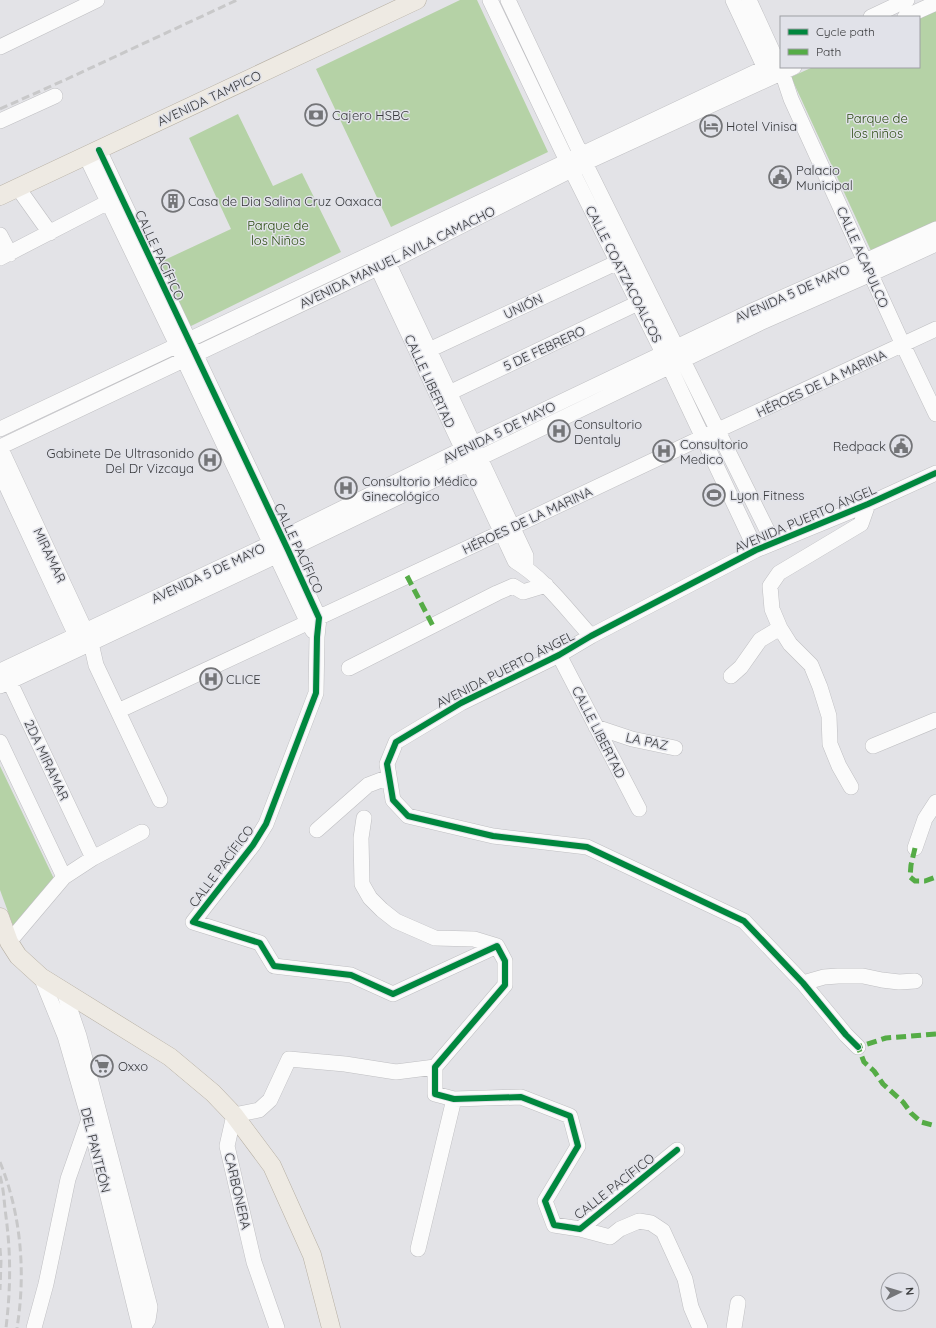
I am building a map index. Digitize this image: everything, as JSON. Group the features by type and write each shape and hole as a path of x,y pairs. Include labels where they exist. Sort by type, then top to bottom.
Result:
{"main road":[{"name":"AVENIDA TAMPICO","path":"0,196 417,0"},
{"path":"0,917 9,942 18,956 41,977 170,1057 213,1093 234,1115 272,1166 312,1255 331,1328"}],"street":[{"path":"0,47 97,0"},
{"name":"CALLE COATZACOALCOS","path":"490,0 569,166 638,303 670,350"},
{"name":"CALLE COATZACOALCOS","path":"508,0 583,159 670,350 716,430 773,542"},
{"name":"CALLE ACAPULCO","path":"733,0 778,68"},
{"name":"CALLE ACAPULCO","path":"749,0 791,99 936,414"},
{"path":"873,16 907,0"},
{"path":"906,16 936,3"},
{"name":"AVENIDA MANUEL ÁVILA CAMACHO","path":"0,447 383,265 583,159 778,68"},
{"path":"0,121 55,96"},
{"name":"CALLE PACÍFICO","path":"92,153 190,357 313,620 317,637 316,693 266,824 253,845 193,922 260,944 274,966 351,975 393,994 497,946"},
{"name":"AVENIDA MANUEL ÁVILA CAMACHO","path":"0,430 376,251 569,166"},
{"path":"18,188 50,233"},
{"path":"0,235 5,256 114,199"},
{"name":"AVENIDA 5 DE MAYO","path":"3,674 84,639 279,547 474,461 760,323 868,268 936,229"},
{"name":"AVENIDA 5 DE MAYO","path":"279,547 468,447 754,310 936,244"},
{"name":"CALLE LIBERTAD","path":"376,251 507,530 515,562 526,568 546,585 591,636"},
{"name":"UNIÓN","path":"429,350 618,262"},
{"name":"CALLE LIBERTAD","path":"383,265 429,350 449,393 468,447"},
{"name":"5 DE FEBRERO","path":"449,393 638,303"},
{"path":"754,310 760,323"},
{"name":"HÉROES DE LA MARINA","path":"118,711 507,530 716,430 936,329"},
{"name":"CALLE COATZACOALCOS","path":"677,364 703,437 756,550"},
{"name":"MIRAMAR","path":"0,447 84,639 160,800"},
{"name":"MIRAMAR","path":"0,472 84,639"},
{"name":"AVENIDA PUERTO ÁNGEL","path":"858,1046 846,1035 803,983 744,921 587,847 493,836 408,816 393,800 387,764 396,742 461,703 559,655 591,636 756,550 868,504 936,473"},
{"path":"851,787 839,766 830,744 829,716 820,687 811,665 790,644 780,628 772,609 770,586 780,573 861,524 868,504"},
{"path":"349,668 513,586 523,592 546,585"},
{"path":"731,676 741,667 760,640 780,628"},
{"name":"CALLE LIBERTAD","path":"559,655 639,809"},
{"name":"2DA MIRAMAR","path":"3,674 93,858"},
{"path":"873,746 936,720"},
{"name":"LA PAZ","path":"596,727 632,740 674,748"},
{"path":"0,742 64,877"},
{"path":"317,830 368,785 389,777"},
{"path":"915,848 925,819 936,802"},
{"path":"234,1115 258,1110 270,1100 289,1059 345,1064 396,1072 435,1067 505,985 505,961 497,946 474,939 435,938 396,921 370,898 362,884 361,838 364,818"},
{"path":"9,942 64,877 93,858 142,832"},
{"path":"803,983 824,977 838,976 862,976 888,980 915,981"},
{"name":"DEL PANTEÓN","path":"41,977 65,1036 89,1119 140,1328"},
{"name":"DEL PANTEÓN","path":"64,992 79,1036 150,1307 148,1320 143,1328"},
{"name":"CALLE PACÍFICO","path":"435,1067 435,1094 454,1099 521,1097 570,1116 578,1146 545,1201 554,1225 580,1229 677,1150"},
{"path":"418,1249 454,1099"},
{"name":"CARBONERA","path":"234,1115 227,1146 254,1262 277,1328"},
{"path":"34,1328 46,1284 68,1179 89,1119"},
{"path":"580,1229 610,1236 620,1229 639,1221 651,1223 663,1232 685,1279 691,1307 700,1328"},
{"path":"734,1328 738,1303"}],"green space":[{"path":"460,0 477,0 548,152 391,227 316,69"},
{"name":"Parque de los niños","path":"936,9 936,225 873,255 791,77 811,68 920,68 920,17"},
{"name":"Parque de los Niños","path":"238,114 273,186 302,173 341,252 189,327 158,263 231,229 189,138"},
{"path":"0,766 56,883 14,928 0,890"}],"railway":[{"path":"0,109 237,0"},
{"path":"0,1162 13,1202 20,1244 21,1286 17,1328"},
{"path":"0,1176 4,1196 9,1254 9,1297 6,1328"},
{"path":"0,1248 0,1290"}],"marked path":[{"path":"407,576 433,626"},
{"path":"915,848 910,877 915,881 925,881 936,877"},
{"path":"936,1034 886,1038 858,1047 864,1062 874,1071 883,1084 903,1102 911,1113 921,1122 936,1126"}],"cycle path":[{"path":"99,150 319,618 317,637 316,693 266,824 253,845 193,922 260,943 274,966 351,975 393,994 497,946 505,961 505,985 435,1067 435,1094 454,1099 521,1097 570,1116 578,1146 545,1201 554,1225 580,1229 677,1150"},
{"path":"858,1047 846,1035 803,983 744,921 587,847 493,836 408,816 393,800 387,764 396,742 461,703 559,655 591,636 756,550 868,504 936,473"}],"place":[{"name":"Cajero HSBC","path":"316,115"},
{"name":"Hotel Vinisa","path":"711,126"},
{"name":"Palacio Municipal","path":"780,177"},
{"name":"Casa de Dia Salina Cruz Oaxaca","path":"173,201"},
{"name":"Consultorio Dentaly","path":"559,431"},
{"name":"Redpack","path":"901,446"},
{"name":"Consultorio Medico","path":"664,451"},
{"name":"Gabinete De Ultrasonido Del Dr Vizcaya","path":"210,460"},
{"name":"Consultorio Médico Ginecológico","path":"346,488"},
{"name":"Lyon Fitness","path":"714,495"},
{"name":"CLICE","path":"211,679"},
{"name":"Oxxo","path":"102,1066"}]}
